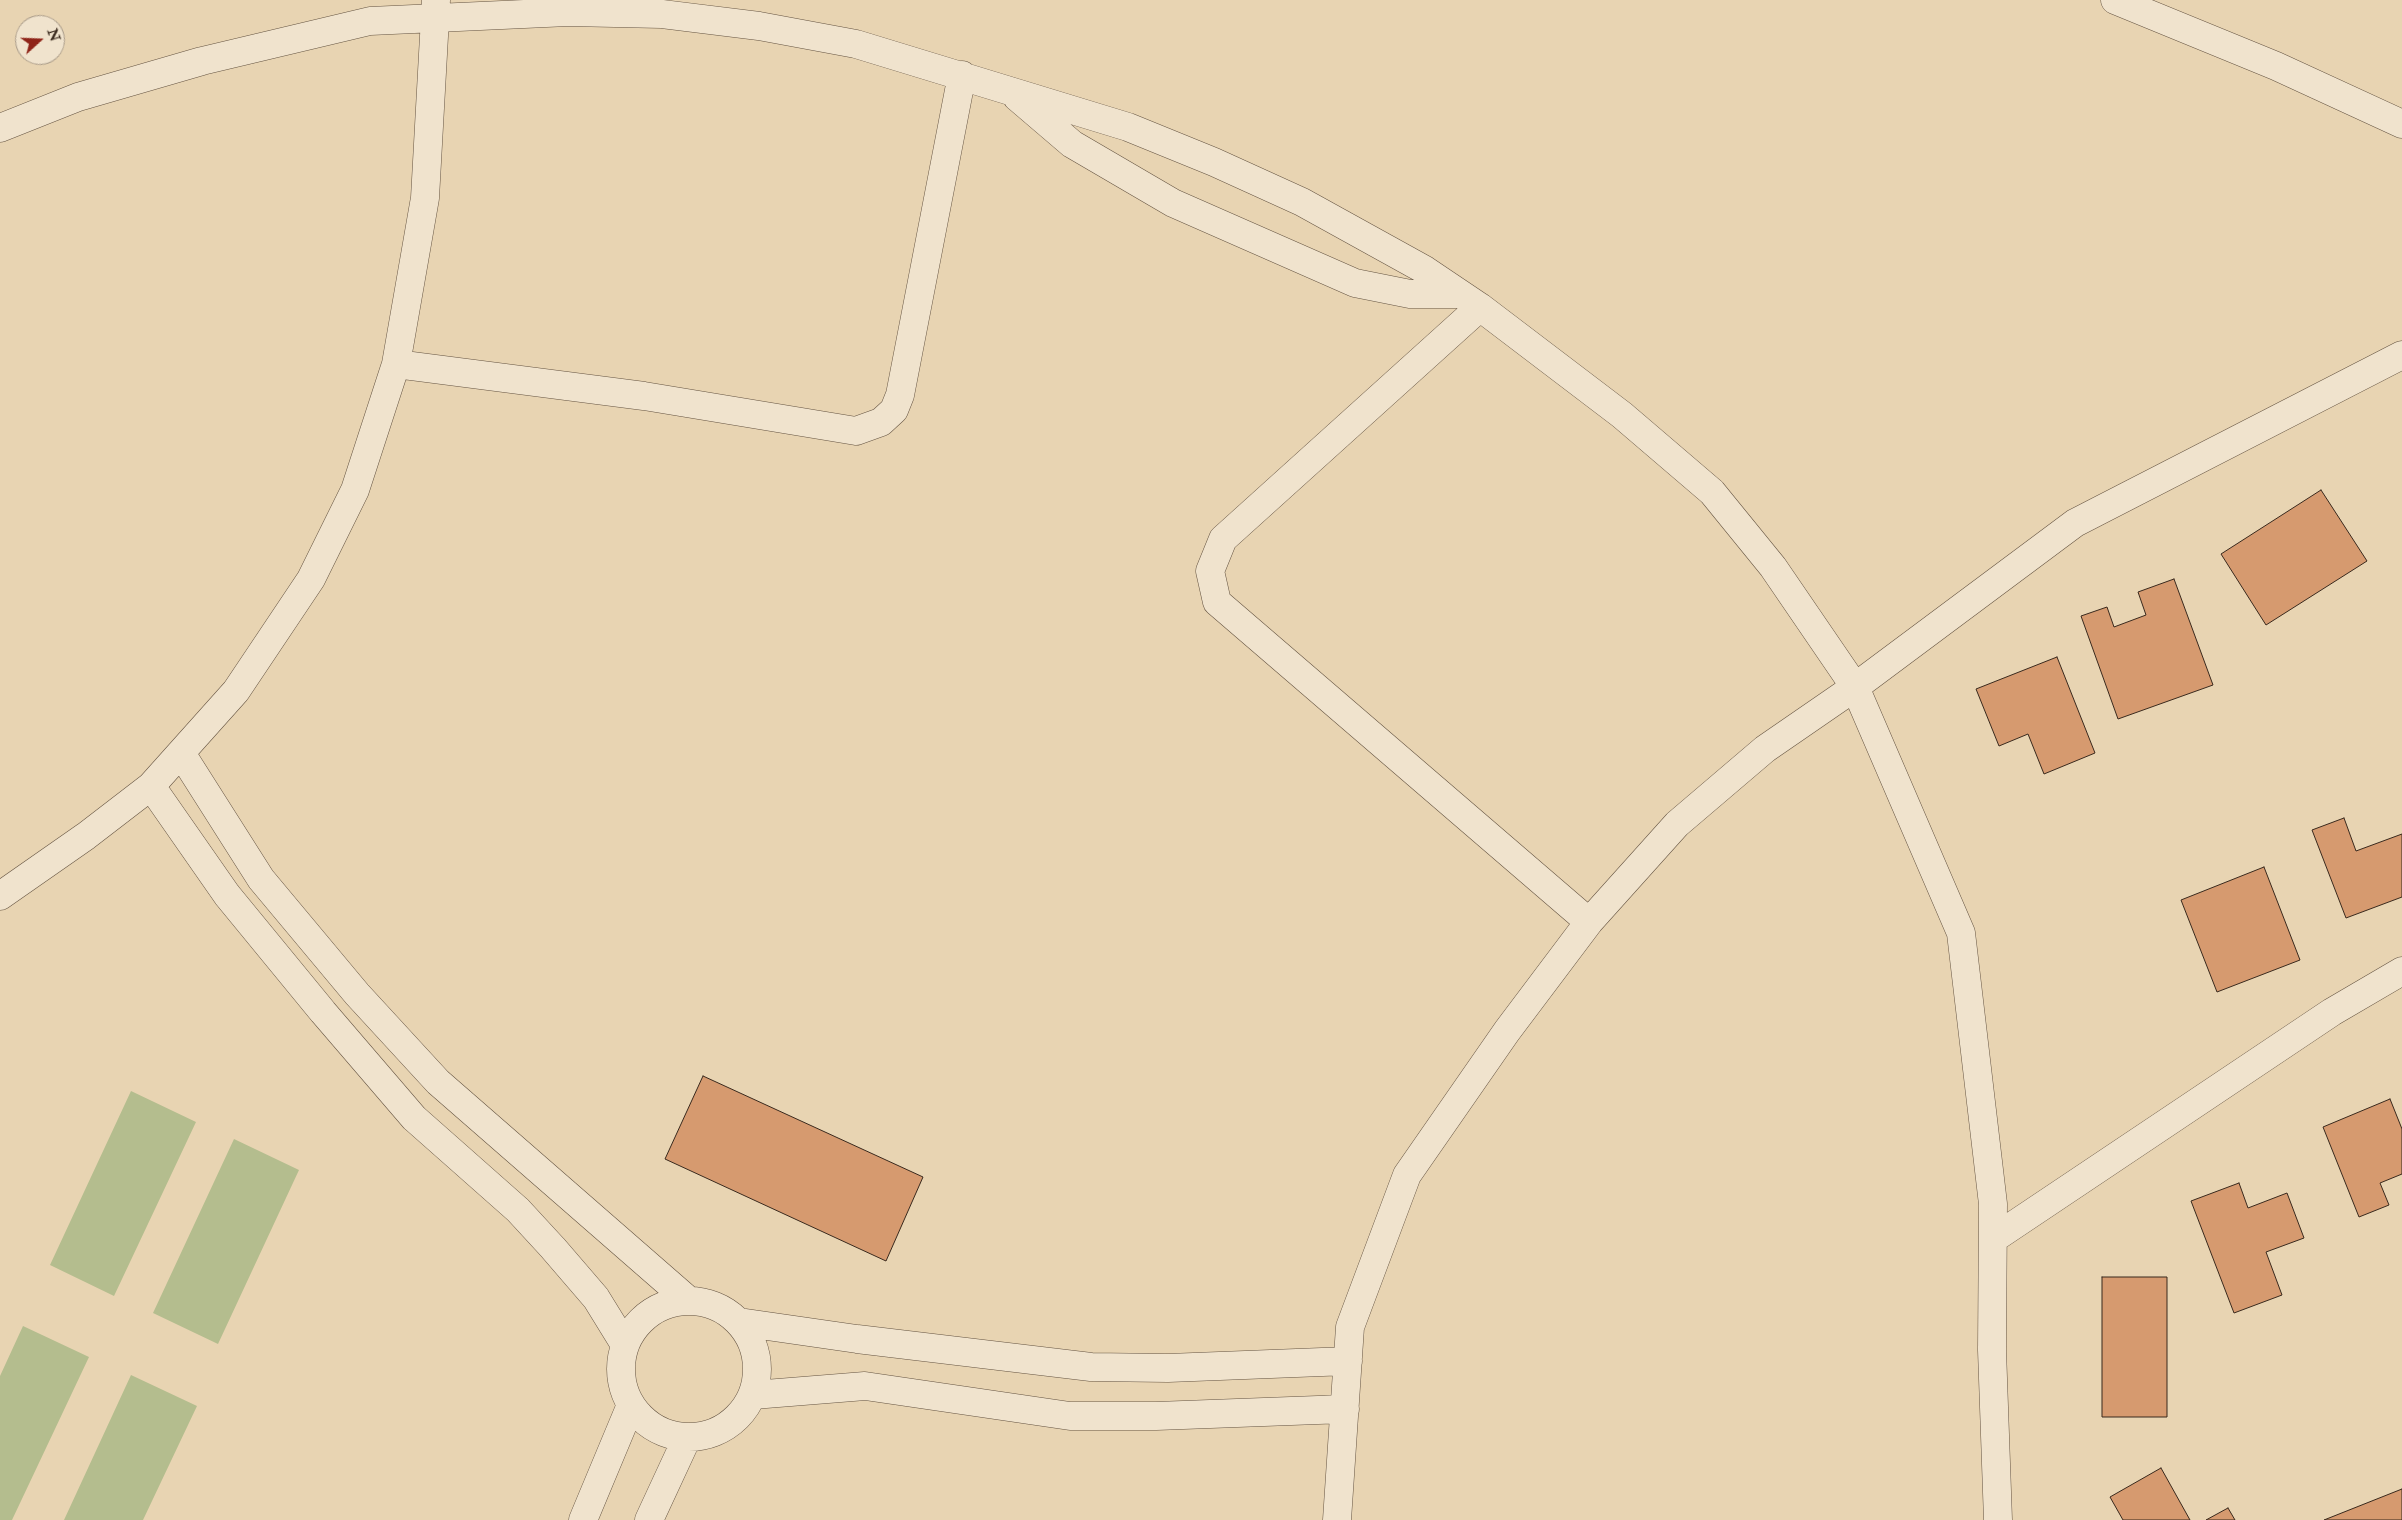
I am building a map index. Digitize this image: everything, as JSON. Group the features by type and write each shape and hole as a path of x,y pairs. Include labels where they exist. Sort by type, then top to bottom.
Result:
{"street":[{"path":"2115,0 2276,66 2402,124"},
{"path":"0,896 86,836 151,786 236,691 311,579 355,490 396,364 424,198 436,9"},
{"path":"0,128 78,97 202,61 370,21 436,9 662,14 759,26 856,44 1128,127 1214,162 1302,202 1425,270 1470,300 1622,415 1712,492 1773,567 1855,688 1961,933 1993,1204 1992,1350 1998,1520"},
{"path":"396,364 644,396 856,431 881,422 894,410 900,395 962,75"},
{"path":"1009,90 1072,144 1173,203 1355,283 1410,294 1470,300"},
{"path":"1470,300 1223,539 1210,570 1217,602 1589,922"},
{"path":"1337,1520 1350,1327 1407,1175 1507,1031 1589,922 1677,824 1765,749 1855,688 2075,523 2402,354"},
{"path":"181,753 261,879 357,994 438,1082 688,1300"},
{"path":"151,786 227,895 323,1012 414,1118 518,1210 596,1298 625,1344"},
{"path":"1993,1239 2332,1012 2402,971"},
{"path":"688,1300 707,1302 724,1310 739,1322 750,1338 756,1356 757,1376 753,1395 742,1412 727,1426 707,1435 687,1438 665,1433 646,1422 631,1405 623,1386 621,1365 625,1344 635,1327 649,1313 668,1304 688,1300"},
{"path":"739,1322 857,1339 1091,1367 1168,1368 1348,1361"},
{"path":"753,1395 865,1386 1070,1416 1156,1416 1345,1409"},
{"path":"583,1520 631,1405"},
{"path":"649,1520 687,1438"}],"green space":[{"path":"131,1091 196,1122 114,1296 50,1265"},
{"path":"234,1139 299,1170 218,1344 153,1313"},
{"path":"23,1326 89,1357 12,1520 0,1520 0,1376"},
{"path":"131,1375 197,1406 143,1520 64,1520"}],"building":[{"path":"2321,490 2367,561 2266,625 2221,554"},
{"path":"2174,579 2213,685 2118,719 2081,616 2107,607 2114,627 2146,615 2138,592"},
{"path":"2057,657 2095,753 2044,774 2028,734 1999,746 1976,689"},
{"path":"2344,818 2356,851 2402,834 2402,897 2346,918 2312,830"},
{"path":"2264,867 2300,960 2217,992 2181,900"},
{"path":"703,1076 923,1177 886,1261 665,1159"},
{"path":"2390,1099 2402,1129 2402,1174 2380,1183 2389,1205 2359,1217 2323,1127"},
{"path":"2239,1183 2248,1208 2287,1193 2304,1238 2266,1252 2282,1295 2234,1313 2191,1201"},
{"path":"2102,1277 2167,1277 2167,1417 2102,1417"},
{"path":"2161,1468 2190,1520 2123,1520 2110,1497"},
{"path":"2402,1489 2402,1520 2324,1520"},
{"path":"2228,1508 2235,1520 2206,1520"}]}
